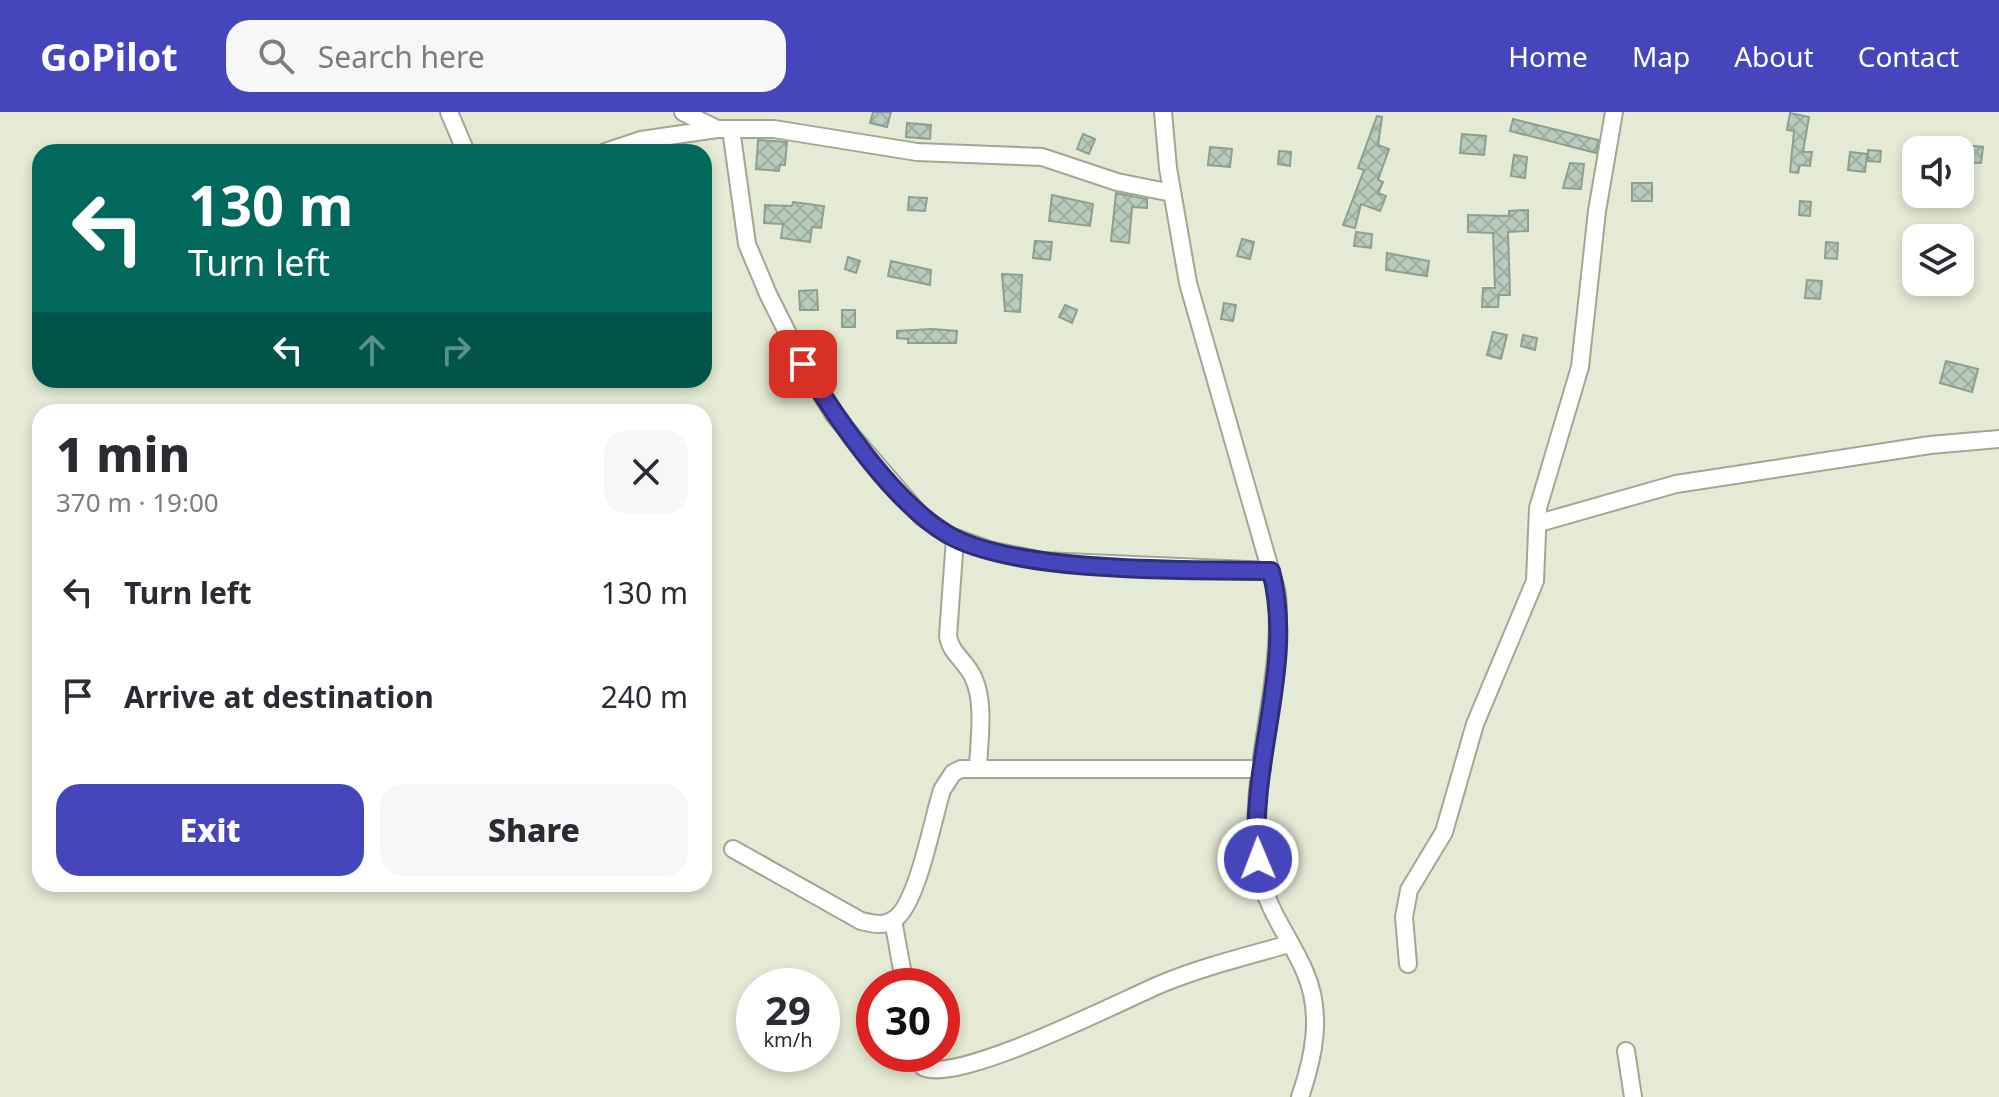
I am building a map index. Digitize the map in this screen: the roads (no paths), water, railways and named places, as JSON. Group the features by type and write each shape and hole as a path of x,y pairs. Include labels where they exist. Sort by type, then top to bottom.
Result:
{"street":[{"path":"449,112 463,144"},
{"path":"683,112 724,129"},
{"path":"1163,112 1172,193 1188,283 1271,571 1280,634 1262,769 1257,842 1260,875 1289,944 1305,972 1315,1005 1310,1069 1300,1097"},
{"path":"1408,964 1404,917 1409,890 1444,832 1475,724 1535,581 1543,484 1580,367 1597,211 1614,112"},
{"path":"724,129 747,244 803,364 834,415 922,517 955,538 989,550 1043,561 1271,571"},
{"path":"629,144 724,129 774,129 917,152 1042,157 1117,182 1172,193"},
{"path":"1539,523 1676,484 1930,445 1999,439"},
{"path":"955,538 948,636 950,648 970,669 978,689 978,768"},
{"path":"733,849 861,921 876,925 893,920 905,908 942,790 953,773 978,768 1195,772 1262,769"},
{"path":"893,920 902,968"},
{"path":"960,1067 1073,1026 1162,984 1289,944"},
{"path":"1626,1051 1633,1097"}]}
